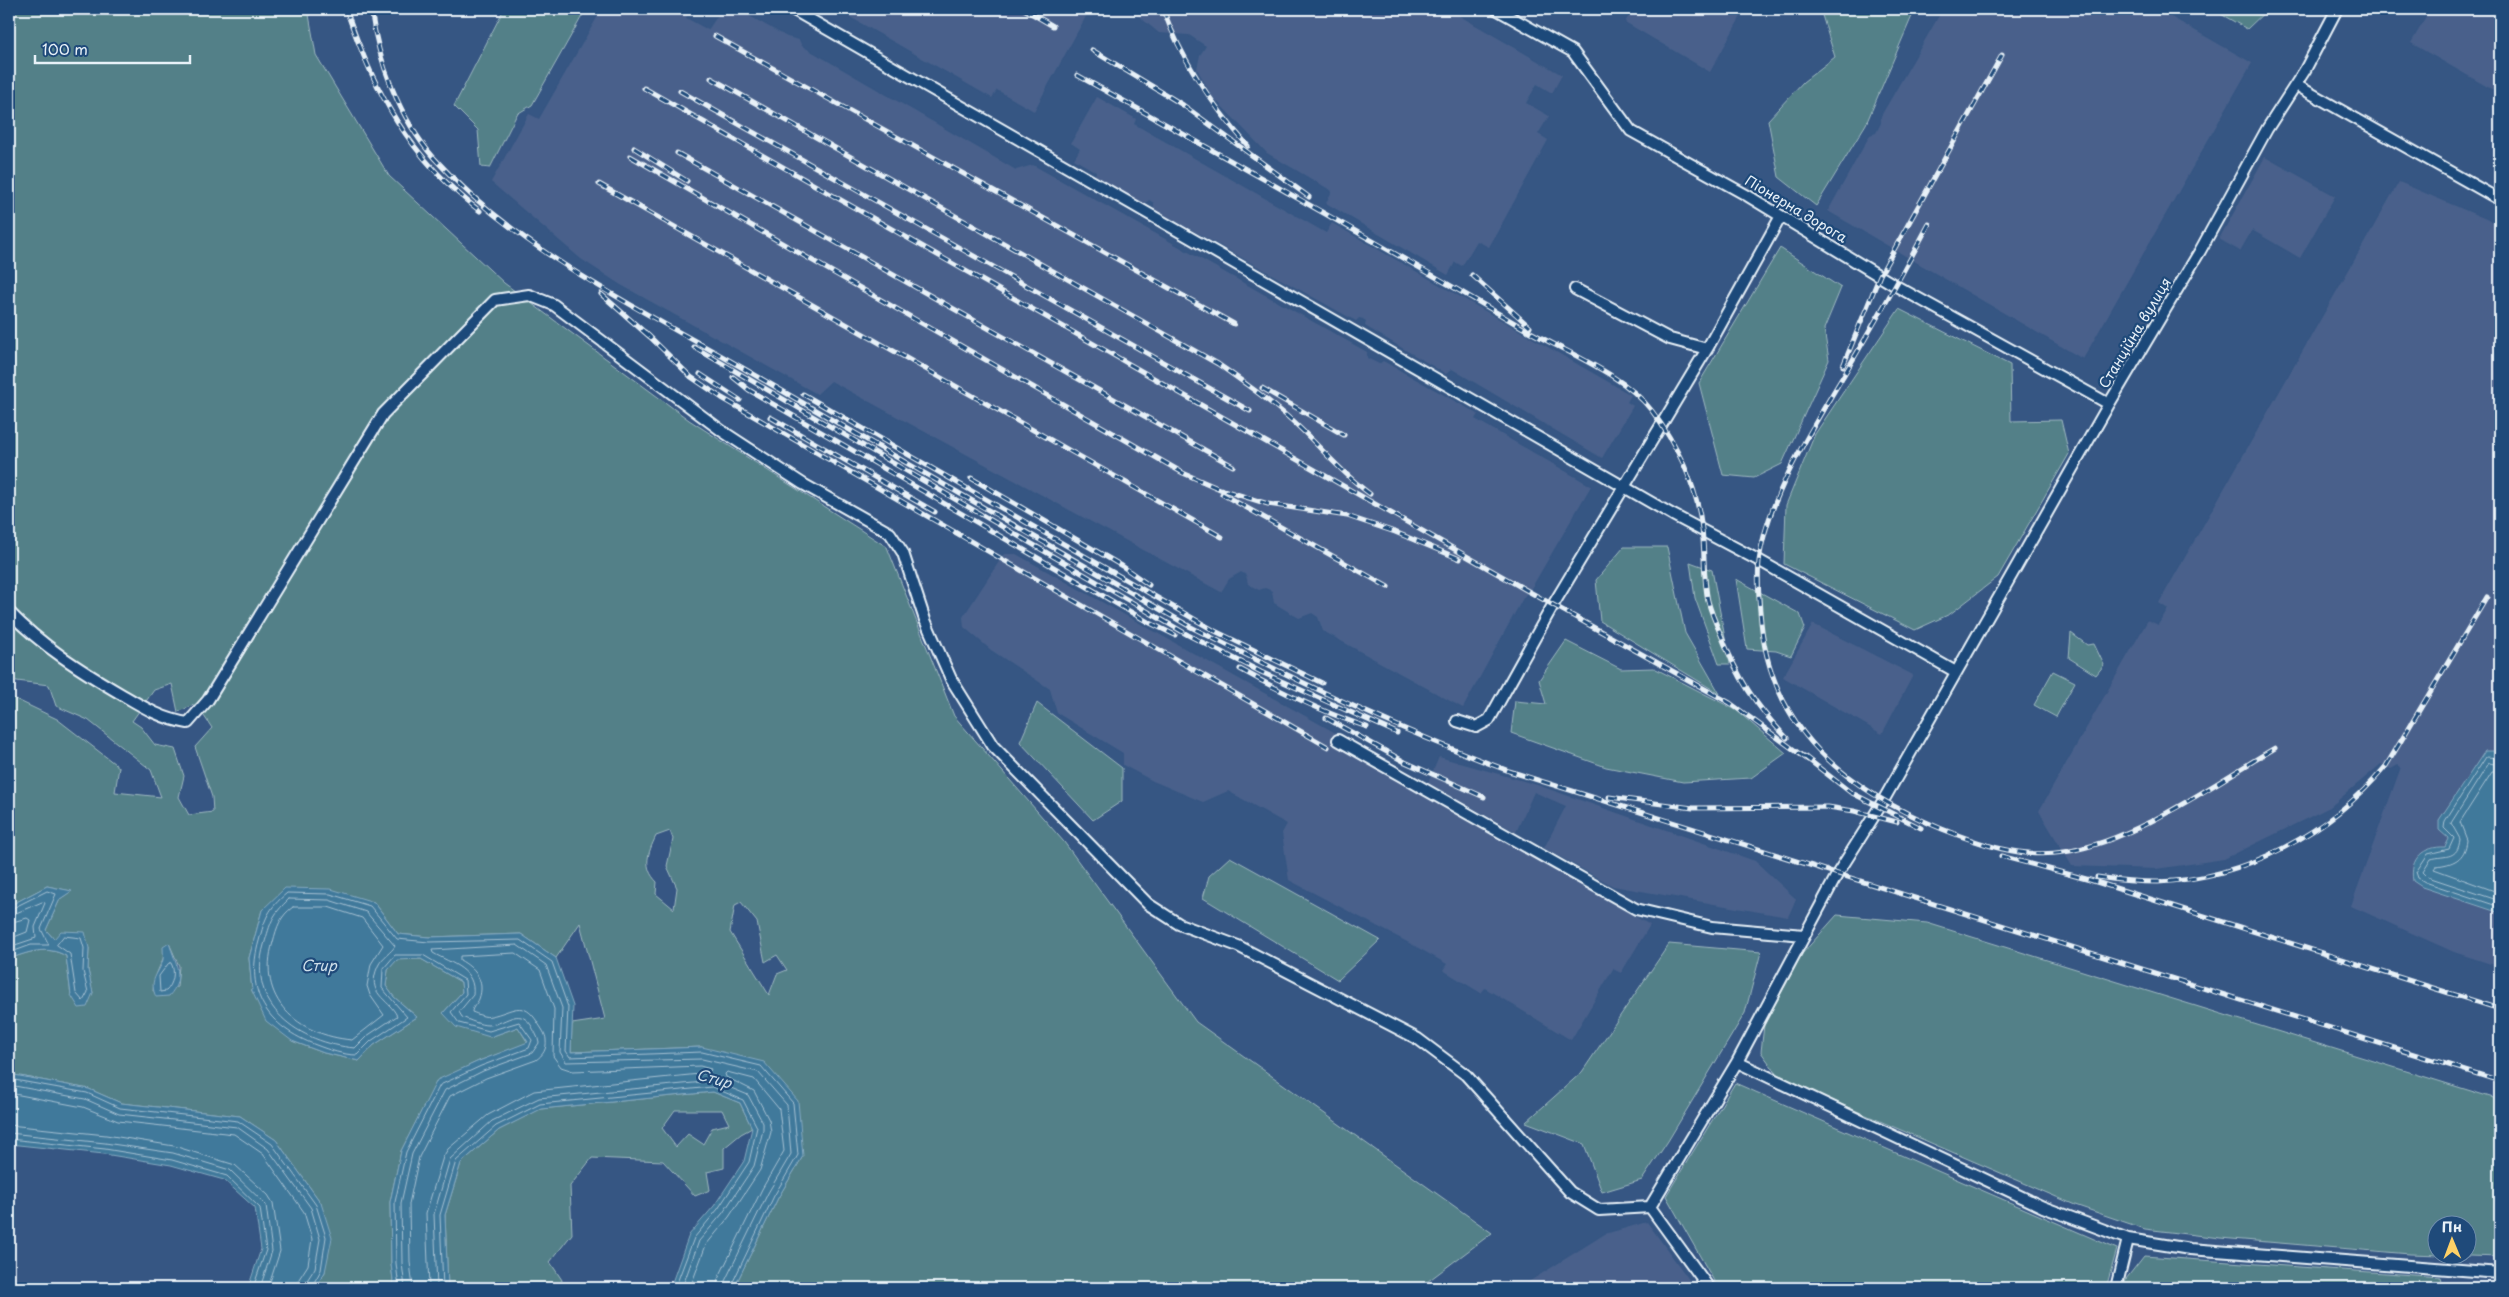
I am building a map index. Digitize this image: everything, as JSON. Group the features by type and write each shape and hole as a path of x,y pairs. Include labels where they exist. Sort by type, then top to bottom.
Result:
{"street":[{"path":"792,9 1625,488 1956,672"},
{"name":"Піонерна дорога","path":"1496,9 1572,52 1631,131 1781,216 1896,286 2109,404"},
{"name":"Станційна вулиця","path":"1650,1207 1737,1062 1838,873 1875,816 2109,404 2200,251 2267,129 2296,85 2337,9"},
{"path":"2296,85 2500,200"},
{"path":"1457,720 1476,727 1489,720 1553,605 1707,349 1781,216"},
{"path":"1575,289 1670,339 1707,349"},
{"path":"9,612 32,635 73,666 168,720 188,723 208,700 383,414 495,300 529,295 554,305 722,431 803,484 890,533 904,554 925,620 951,679 993,746 1148,904 1179,924 1238,946 1418,1039 1466,1075 1570,1192 1599,1210 1650,1207 1709,1288"},
{"path":"1338,740 1636,909 1712,927 1804,935"},
{"path":"1737,1062 2043,1207 2128,1239 2190,1249 2500,1273"},
{"path":"2116,1288 2128,1239"}],"shaded area":[{"path":"602,9 690,9 686,18 708,30 722,9 737,9 787,37 799,40 802,46 1016,170 1033,165 1367,352 1367,358 1379,364 1383,361 1478,414 1475,419 1591,486 1532,587 1523,598 1463,708 1323,631 1318,617 1312,613 1299,618 1274,603 1272,591 1265,588 1259,590 1248,584 1246,575 1241,572 1229,579 1221,592 831,381 817,394 621,285 581,259 491,182 529,114 539,119"},
{"path":"836,9 1090,9 1034,111 997,90 992,98"},
{"path":"1130,9 1451,9 1451,11 1562,75 1552,93 1537,84 1526,103 1549,116 1538,134 1548,140 1489,247 1477,241 1462,266 1455,262 1448,275 1326,203 1332,191 1267,153 1212,96 1197,69 1200,55 1206,46 1189,35 1159,33"},
{"path":"1634,9 1745,9 1710,72 1625,22"},
{"path":"1943,9 2157,9 2252,63 2083,359 1828,211 1870,135 1876,133 1881,123 1881,116"},
{"path":"2431,9 2500,9 2500,94 2411,43"},
{"path":"1097,97 1136,119 1134,124 1326,233 1332,223 1631,395 1627,402 1633,406 1602,458 1452,369 1446,374 1365,326 1366,321 1363,319 1359,318 1356,321 1154,209 1154,203 1149,200 1144,204 1095,175 1096,172 1074,159 1080,149 1071,143"},
{"path":"2265,157 2335,196 2300,258 2252,230 2240,251 2219,239"},
{"path":"2399,182 2500,225 2500,967 2454,952 2351,906 2401,767 2398,765 2391,769 2381,764 2330,807 2224,859 2156,869 2072,866 2039,811 2148,620 2158,625 2168,609 2159,603"},
{"path":"1004,554 1016,554 1341,736 1336,745 1650,925 1621,973 1613,969 1571,1040 1485,988 1481,993 1443,970 1447,964 1289,880 1282,833 1287,824 1228,791 1203,802 1153,781 1123,765 1123,753 1057,713 1050,689 991,650 964,627 963,617"},
{"path":"1813,624 1913,675 1882,734 1783,677"},
{"path":"1439,757 1537,785 1755,861 1796,899 1788,917 1613,886 1544,848 1566,806 1534,792 1516,832 1428,783"},
{"path":"1647,1222 1695,1288 1519,1288 1605,1234"}],"green space":[{"path":"9,9 308,9 316,55 389,176 504,283 689,420 887,547 954,716 1064,842 1196,1022 1492,1233 1419,1288 734,1288 778,1198 803,1156 702,1047 571,1052 572,1024 605,1019 580,923 556,958 521,934 429,937 398,934 374,902 262,910 249,958 252,991 292,1041 324,1053 359,1061 374,1045 417,1017 394,997 386,986 388,970 397,959 421,959 461,982 462,992 443,1013 490,1037 518,1027 528,1043 479,1061 437,1081 401,1151 390,1202 391,1264 394,1288 315,1288 325,1272 321,1203 276,1140 240,1116 121,1103 89,1089 9,1074 9,959 45,950 59,953 66,956 71,995 93,993 88,970 89,948 54,939 46,930 60,899 71,891 47,886 9,906 9,696 57,719 119,767 115,792 161,797 151,770 88,720 56,706 49,685 9,680","holes":["172,684 178,712 196,704 212,728 195,747 212,797 213,812 189,815 179,797 184,776 175,749 155,745 141,727 132,721 154,690","670,831 673,839 667,866 677,888 674,909 656,894 657,882 649,871 649,854 656,836","741,902 757,922 765,962 777,955 787,970 777,974 769,995 730,932 735,905","169,943 179,966 177,987 153,991 155,978"]},
{"path":"504,9 586,9 532,105 517,114 490,168 481,167 478,130 454,106"},
{"path":"1817,9 1915,9 1866,124 1816,206 1779,177 1768,120 1803,82 1835,57 1821,12"},
{"path":"2212,9 2268,9 2247,29"},
{"path":"1780,248 1841,288 1824,329 1829,360 1782,464 1754,478 1723,475 1699,383"},
{"path":"1899,309 2010,365 2011,421 2061,420 2069,454 1998,577 1950,614 1915,630 1784,564 1786,505 1815,434"},
{"path":"1624,547 1667,547 1685,633 1720,694 1600,621 1596,580"},
{"path":"1690,562 1712,570 1730,664 1719,664 1695,598"},
{"path":"1736,579 1800,614 1805,628 1791,656 1776,651 1747,649"},
{"path":"2071,633 2087,645 2094,644 2104,665 2096,675 2069,658"},
{"path":"1566,641 1621,669 1654,668 1736,710 1786,753 1751,778 1683,782 1606,767 1511,733 1515,701 1546,704 1539,680"},
{"path":"2053,671 2075,682 2056,717 2034,705"},
{"path":"1037,703 1122,768 1122,801 1093,820 1020,742"},
{"path":"1230,857 1380,940 1338,980 1203,898 1209,876"},
{"path":"1837,915 1927,923 2500,1100 2500,1257 2476,1256 2476,1214 2426,1214 2426,1255 2220,1238 2145,1229 2075,1205 1780,1078 1761,1052 1764,1025 1802,954"},
{"path":"1669,944 1761,952 1745,1013 1668,1141 1642,1180 1602,1192 1584,1144 1526,1122 1582,1072"},
{"path":"1735,1083 2117,1249 2106,1288 1718,1288 1666,1196"},
{"path":"713,1092 740,1103 752,1128 741,1134 724,1148 724,1168 707,1172 710,1190 695,1196 663,1161 592,1158 570,1186 572,1234 550,1262 562,1280 560,1288 448,1288 445,1215 461,1163 499,1130 540,1109","holes":["675,1110 722,1110 729,1124 712,1128 703,1144 688,1134 676,1147 662,1128"]},
{"path":"2144,1256 2441,1277 2443,1288 2123,1288 2126,1279"}],"water":[{"path":"2485,751 2494,751 2500,754 2500,913 2422,887 2413,881 2412,873 2416,860 2425,851 2437,847 2445,847 2449,839 2439,830 2439,820"},
{"path":"47,886 72,891 60,899 46,930 54,939 61,931 85,932 89,948 88,970 93,993 87,1007 79,1008 71,995 66,956 45,950 30,952 9,959 9,906"},
{"name":"Стир","path":"285,888 331,889 374,902 398,934 429,937 521,934 556,958 573,1006 571,1052 702,1047 764,1062 798,1101 803,1156 778,1198 734,1288 670,1288 689,1235 714,1206 744,1161 752,1128 740,1103 713,1092 541,1109 499,1130 461,1163 445,1215 448,1288 394,1288 391,1264 390,1202 401,1151 437,1080 528,1042 518,1027 490,1037 456,1027 443,1013 462,992 461,982 421,959 397,960 388,970 386,986 394,997 417,1017 374,1045 359,1061 324,1053 292,1041 266,1021 252,991 249,958 262,910"},
{"path":"169,943 178,971 177,983 169,996 156,997 153,983 163,961 163,947"},
{"path":"9,1074 89,1089 121,1103 240,1116 276,1140 321,1203 332,1238 325,1272 315,1288 248,1288 261,1249 255,1208 224,1180 171,1165 104,1154 9,1144"}],"railway":[{"path":"346,9 369,68 397,121 433,169 480,211"},
{"path":"371,9 374,29 385,68 392,88 410,125 434,158 468,192 504,222 542,250 624,301 1189,626 1228,646 1387,721 1509,771 2500,1081"},
{"path":"1024,9 1053,26"},
{"path":"1163,9 1179,47 1199,82 1222,115 1248,146"},
{"path":"715,36 1234,324"},
{"path":"1092,50 1183,105 1309,197"},
{"path":"1843,366 1880,275 2002,55"},
{"path":"1077,75 1298,198 1518,325 1590,363 1639,397 1652,411 1670,438 1691,482 1702,529 1708,601 1727,650 1740,677 1756,702 1787,738"},
{"path":"711,78 1218,364 1281,411 1342,471 1370,494"},
{"path":"644,88 1528,591 1730,703 1808,760"},
{"path":"680,91 1250,411"},
{"path":"634,148 687,181"},
{"path":"677,153 1233,466"},
{"path":"630,156 1183,473 1220,489 1268,504 1347,516 1395,532 1460,559"},
{"path":"599,184 1222,537"},
{"path":"1929,224 1881,311 1809,433 1783,485 1764,536 1758,569 1758,592 1768,661 1780,695 1798,725 1820,751 1845,775 1907,813 1942,829 1986,845 2017,852 2048,854 2091,846 2146,824 2173,810 2275,748"},
{"path":"1472,275 1530,327"},
{"path":"601,294 650,337"},
{"path":"645,332 691,377 722,398 1328,747"},
{"path":"694,347 1188,635 1261,672 1397,733"},
{"path":"700,374 740,400"},
{"path":"733,377 749,390 1148,622 1175,635"},
{"path":"1262,388 1344,435"},
{"path":"803,394 1215,631 1322,683"},
{"path":"770,417 935,512"},
{"path":"971,478 1122,566 1149,585"},
{"path":"1222,494 1388,587"},
{"path":"2097,877 2150,882 2191,879 2223,872 2254,861 2284,848 2313,831 2364,790 2386,766 2487,597"},
{"path":"1240,669 1302,701 1367,727"},
{"path":"1326,718 1405,762 1484,797"},
{"path":"1804,756 1850,792 1921,828"},
{"path":"1609,797 1693,808 1828,807 1854,811 1897,822"},
{"path":"2001,856 2090,880 2500,1009"}]}
